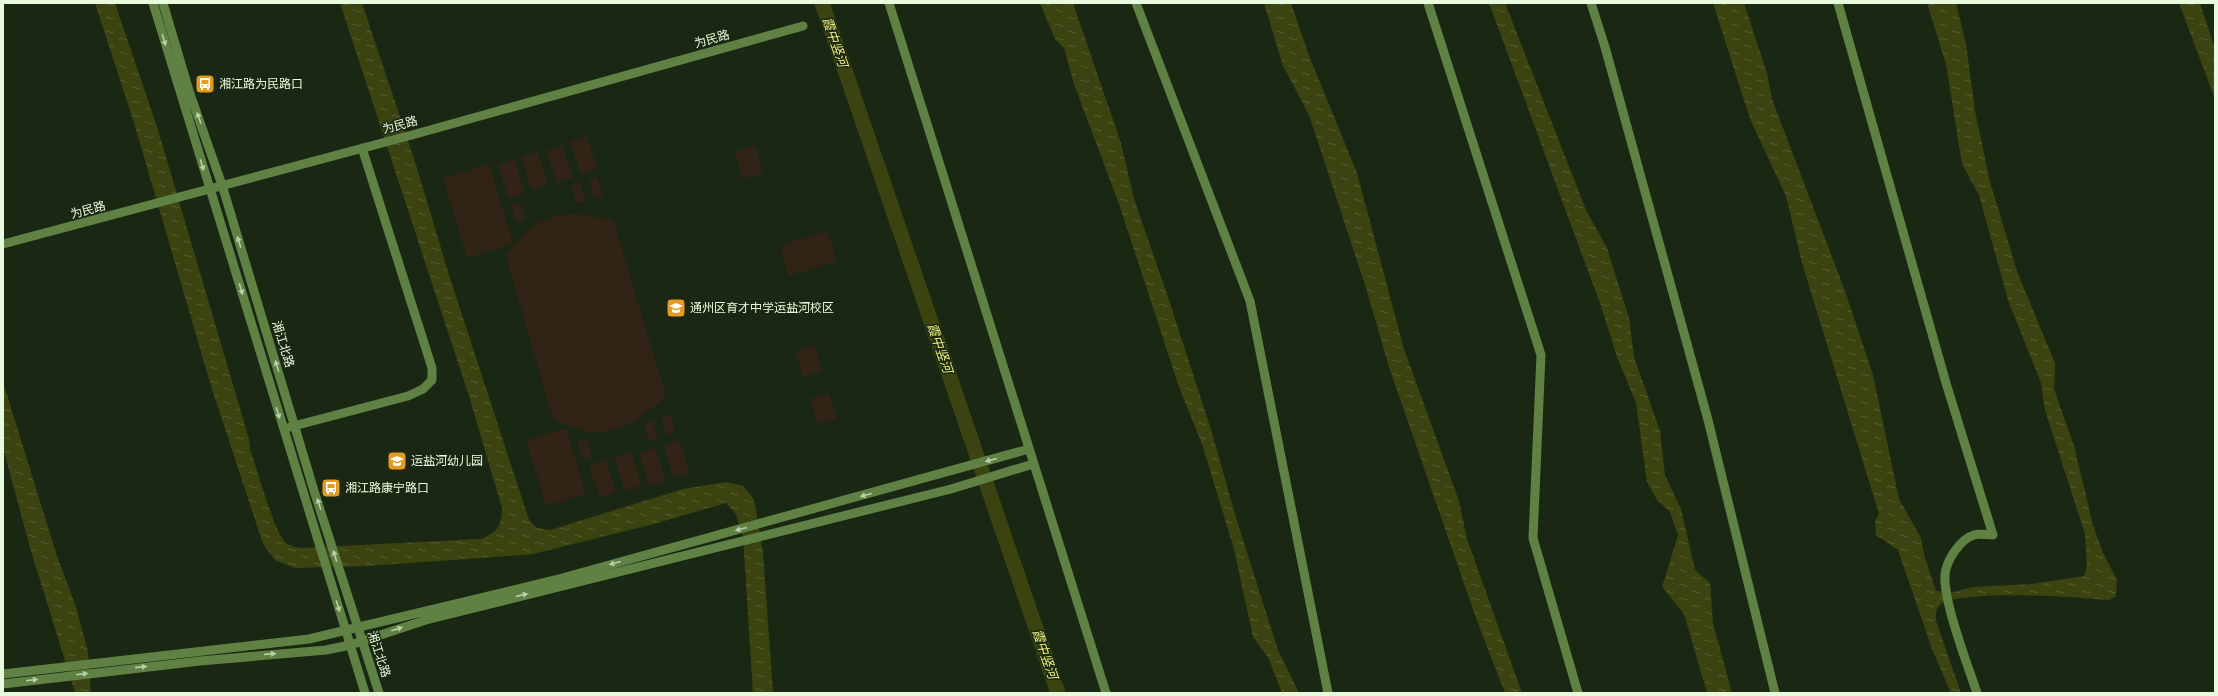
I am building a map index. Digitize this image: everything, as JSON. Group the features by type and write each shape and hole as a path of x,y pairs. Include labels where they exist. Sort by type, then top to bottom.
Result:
{"street":[{"name":"湘江北路","path":"153,3 365,693"},
{"name":"湘江北路","path":"163,3 190,94 222,185 339,570 379,693"},
{"path":"889,3 1106,693"},
{"path":"1136,3 1250,301 1328,693"},
{"path":"1428,3 1541,355 1532,538 1578,693"},
{"path":"1591,3 1605,47 1710,428 1775,693"},
{"path":"1838,3 1946,382 1993,535 1974,535 1960,543 1950,559 1945,574 1945,588 1977,693"},
{"name":"为民路","path":"3,244 412,135 803,26"},
{"path":"283,428 408,396 423,389 432,380 432,368 362,148"},
{"path":"3,684 60,672 309,639 358,628 555,580 1029,449"},
{"path":"101,667 326,650 350,645 426,620 951,490 1033,464"},
{"path":"3,674 60,672"}],"shaded area":[{"path":"587,136 597,169 581,175 570,142"},
{"path":"562,145 573,178 557,184 546,151"},
{"path":"755,145 763,173 743,179 735,151"},
{"path":"537,151 548,184 532,190 521,157"},
{"path":"514,159 525,193 508,198 498,165"},
{"path":"489,164 513,244 467,258 443,178"},
{"path":"597,177 603,196 594,198 589,180"},
{"path":"580,182 585,201 576,203 571,185"},
{"path":"520,202 526,220 517,223 511,204"},
{"path":"576,214 613,220 666,396 652,408 627,425 614,430 600,432 586,431 570,427 553,419 506,256 521,237 535,225 562,215"},
{"path":"827,231 837,261 789,276 780,246"},
{"path":"815,345 822,371 803,377 795,351"},
{"path":"829,393 837,418 818,424 810,399"},
{"path":"670,415 675,433 667,436 661,418"},
{"path":"653,420 658,439 649,441 644,423"},
{"path":"566,428 586,494 546,506 526,440"},
{"path":"586,439 592,457 583,460 577,441"},
{"path":"679,440 690,473 674,478 663,445"},
{"path":"655,448 666,481 649,486 639,453"},
{"path":"631,452 641,485 625,491 614,458"},
{"path":"605,459 616,492 600,498 589,465"}],"water":[{"path":"95,3 115,3 158,130 249,439 250,449 270,511 284,541 292,546 301,548 481,539 491,534 498,528 502,514 502,508 469,396 340,3 362,3 417,168 449,275 529,520 537,528 550,530 683,489 726,482 743,486 754,499 763,552 773,693 753,693 743,536 736,514 726,503 650,525 533,554 367,566 295,568 275,560 263,544 211,386 135,126"},
{"path":"1040,3 1073,3 1121,143 1134,199 1168,297 1212,433 1236,518 1278,650 1299,693 1282,693 1268,657 1253,637 1234,549 1203,447 1179,387 1120,207 1074,84 1064,48 1055,39"},
{"path":"1264,3 1291,3 1308,53 1357,173 1404,349 1459,501 1467,539 1522,693 1505,693 1477,621 1389,367 1366,288 1309,115 1283,66"},
{"path":"1489,3 1505,3 1586,210 1607,248 1629,318 1634,357 1660,431 1665,475 1681,509 1695,570 1710,583 1713,623 1732,693 1707,693 1684,614 1662,587 1678,535 1670,512 1657,500 1647,482 1636,403 1617,357 1601,306"},
{"path":"1713,3 1744,3 1767,73 1772,99 1845,291 1873,375 1899,499 1921,538 1925,558 1936,591 1953,592 1974,587 2032,584 2084,576 2087,566 2085,534 2045,410 2041,383 2008,300 1979,195 1962,164 1946,64 1927,3 1956,3 1966,44 1975,111 1990,182 2018,274 2055,363 2054,389 2074,446 2093,525 2103,553 2117,580 2116,596 2109,600 2073,597 1996,595 1954,599 1941,604 1937,610 1936,621 1961,693 1951,693 1932,649 1898,550 1876,535 1875,521 1879,514 1802,263 1786,196 1750,119"},
{"path":"2179,3 2200,3 2215,49 2215,99"},
{"path":"3,382 56,553 76,607 88,652 91,693 75,693 31,551 3,448"}],"waterway":[{"name":"霞中竖河","path":"822,3 1058,693"}],"place":[{"name":"湘江路为民路口","path":"205,84"},
{"name":"通州区育才中学运盐河校区","path":"676,308"},
{"name":"运盐河幼儿园","path":"397,461"},
{"name":"湘江路康宁路口","path":"331,488"}]}
